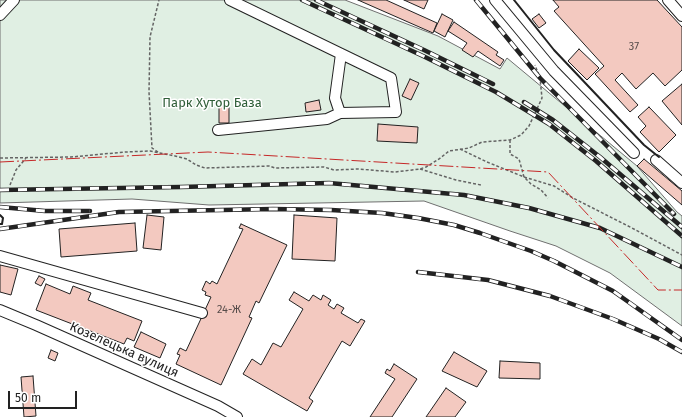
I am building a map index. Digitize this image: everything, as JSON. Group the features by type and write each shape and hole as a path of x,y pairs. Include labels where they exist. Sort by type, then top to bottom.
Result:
{"street":[{"path":"0,15 14,0"},
{"path":"218,130 327,119 340,113 396,112 391,78 230,0"},
{"path":"495,0 554,71 634,153"},
{"path":"668,0 682,16"},
{"path":"340,113 335,98 341,54"},
{"path":"656,160 682,182"},
{"path":"0,256 202,313"},
{"name":"Козелецька вулиця","path":"0,310 210,403 237,417"}],"path":[{"path":"159,0 150,37 149,92 152,148 160,153"},
{"path":"0,158 71,157 150,151 187,159 196,165 205,168 269,166 275,168 324,167 334,170 358,169 395,172 420,169 439,159 449,151 469,148 482,142 510,140 521,135 529,126 542,98 540,78 536,66 532,60"},
{"path":"510,140 510,154 519,159 524,177 531,184 541,190 548,198"},
{"path":"460,149 524,177 554,186 573,198 682,255"},
{"path":"10,185 16,170 26,158"},
{"path":"420,169 456,180 481,185"}],"green space":[{"name":"Парк Хутор База","path":"0,0 345,0 438,36 500,69 507,58 637,166 682,216 682,326 610,273 556,246 424,201 209,205 132,199 0,203"}],"building":[{"path":"358,0 386,0 437,23 433,33"},
{"path":"404,0 428,0 424,9"},
{"path":"553,0 657,0 682,27 682,70 665,86 653,73 636,89 622,73 615,80 638,105 630,112 595,74 604,66 554,11 559,7"},
{"path":"442,14 453,20 445,37 434,31"},
{"path":"539,14 546,23 539,28 532,19"},
{"path":"454,22 498,52 496,55 504,60 500,66 478,51 473,57 462,50 467,43 448,31"},
{"path":"579,49 599,68 587,80 568,61"},
{"path":"410,79 419,83 411,100 402,96"},
{"path":"682,84 682,125 662,101"},
{"path":"319,100 321,110 306,112 305,103"},
{"path":"219,106 229,106 229,123 219,123"},
{"path":"649,107 676,135 659,152 640,132 646,126 638,117"},
{"path":"378,124 418,127 417,143 377,141"},
{"path":"644,159 682,191 682,205 637,166"},
{"path":"147,215 164,217 161,250 143,248"},
{"path":"294,215 337,218 335,261 292,259"},
{"path":"135,223 137,251 61,257 59,229"},
{"path":"241,224 287,245 259,303 256,301 249,317 252,318 221,385 176,364 180,355 177,354 180,348 186,351 211,297 205,295 206,292 202,290 206,281 210,284 212,281 217,284 243,229 239,228"},
{"path":"0,265 18,269 11,295 0,292"},
{"path":"39,276 45,279 41,286 35,283"},
{"path":"46,284 70,294 73,286 91,293 88,300 142,321 134,341 127,338 124,344 36,310"},
{"path":"294,292 309,301 313,295 321,300 323,295 331,300 328,305 334,309 337,304 344,308 341,313 358,323 361,319 365,321 350,346 342,341 309,398 313,401 307,411 243,374 252,359 261,365 273,343 281,347 303,309 289,300"},
{"path":"141,332 166,344 160,358 134,347"},
{"path":"51,350 58,353 55,361 48,358"},
{"path":"454,352 487,371 477,387 442,371"},
{"path":"500,361 540,363 540,379 499,378"},
{"path":"394,364 417,379 392,417 370,417 395,379 385,373 387,369 390,371"},
{"path":"33,376 36,416 24,417 21,377"},
{"path":"446,388 466,402 455,417 426,417"}],"railway":[{"path":"302,0 423,56 496,92 549,124 596,161 682,236"},
{"path":"316,0 493,84"},
{"path":"476,0 540,78 674,214"},
{"path":"524,102 553,120 600,157 682,227"},
{"path":"0,190 329,183 464,195 529,208 600,228 682,267"},
{"path":"0,207 45,211 90,211"},
{"path":"0,229 119,212 273,209 331,210 382,213 418,218 454,225 480,233 531,251 554,261 613,291 682,340"},
{"path":"418,272 488,280 550,296 613,319 659,339 682,352"}],"wall":[{"path":"514,0 554,50 644,145 659,157"},
{"path":"0,215 3,218 2,224 0,224"}],"power":[{"path":"0,162 208,152 548,172 658,290 682,290"}]}
